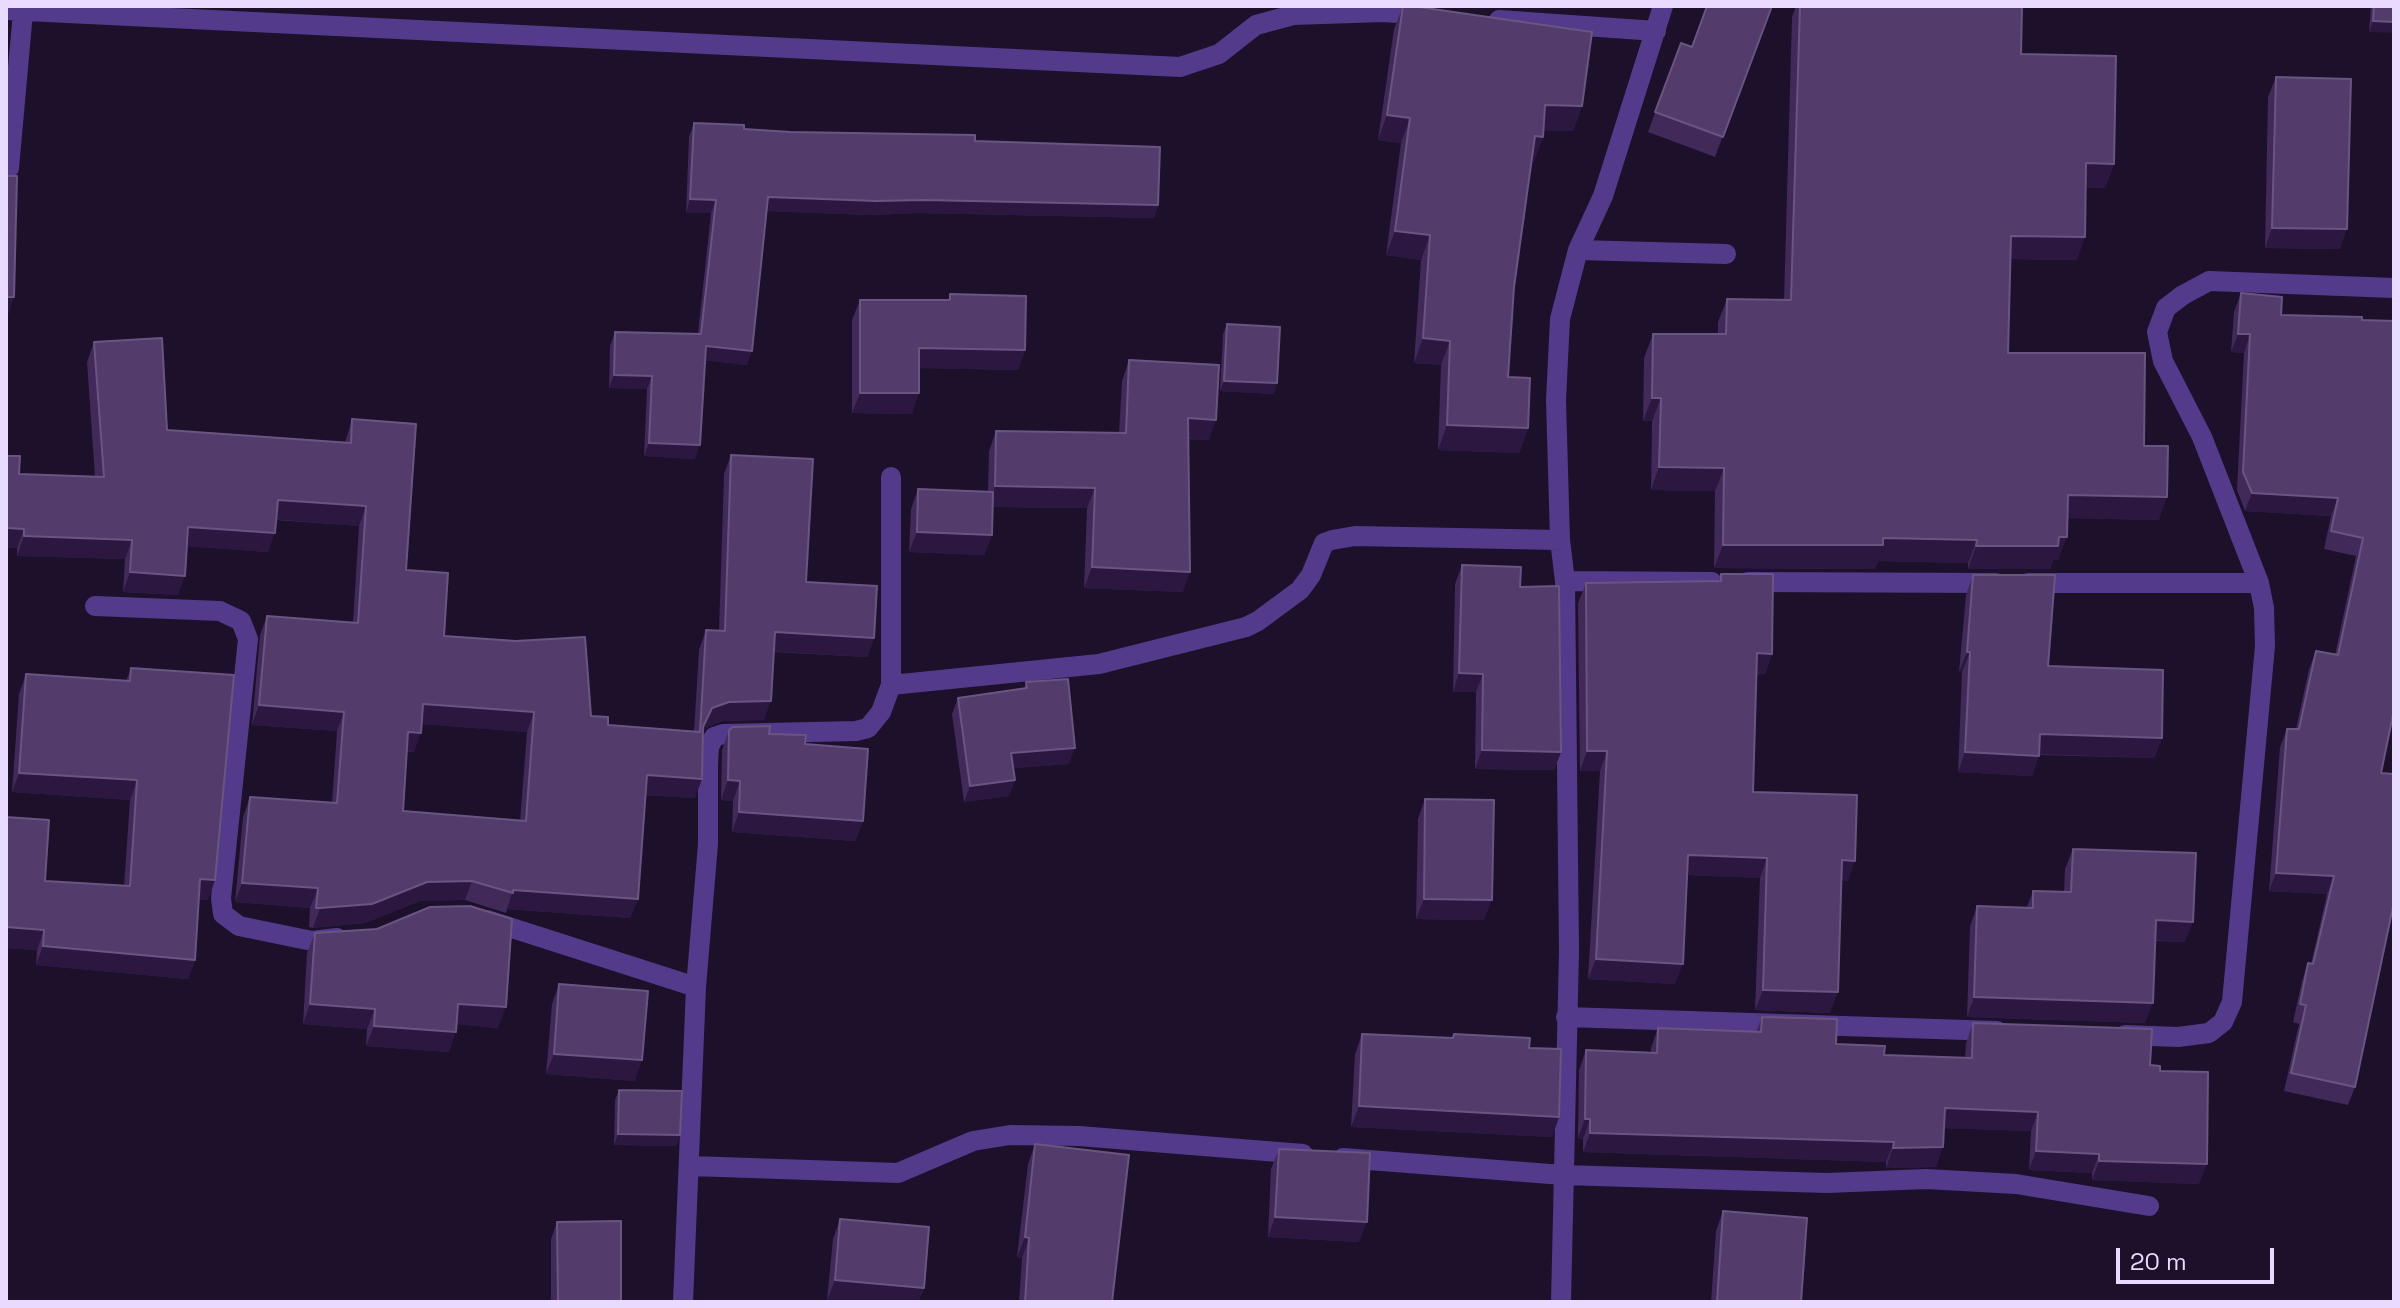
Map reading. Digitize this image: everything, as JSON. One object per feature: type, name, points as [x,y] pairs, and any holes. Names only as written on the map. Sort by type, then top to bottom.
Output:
[{"type":"street","points":[[1561,1302],[1569,951],[1565,581],[1560,540],[1556,400],[1560,319],[1578,250],[1603,196],[1663,6]]},
{"type":"street","points":[[9,168],[14,11],[1180,67],[1219,54],[1256,25],[1293,15],[1383,12],[1444,16]]},
{"type":"street","points":[[1474,18],[1656,31]]},
{"type":"street","points":[[1578,250],[1726,254]]},
{"type":"street","points":[[2100,1034],[2178,1037],[2209,1033],[2223,1022],[2232,1002],[2265,646],[2264,608],[2259,583],[2202,437],[2163,361],[2157,332],[2166,308],[2209,281],[2394,288]]},
{"type":"street","points":[[683,1302],[696,987],[706,882],[709,747],[714,737],[723,734],[856,731],[868,728],[881,712],[891,685],[891,477]]},
{"type":"street","points":[[891,685],[1099,664],[1246,627],[1300,590],[1311,575],[1324,543],[1332,540],[1355,536],[1560,540]]},
{"type":"street","points":[[1565,581],[2259,583]]},
{"type":"street","points":[[95,606],[220,611],[241,621],[248,639],[221,898],[223,914],[239,926],[312,941],[354,937]]},
{"type":"street","points":[[465,913],[696,987]]},
{"type":"street","points":[[1566,1017],[2021,1032]]},
{"type":"street","points":[[691,1166],[898,1173],[973,1141],[1010,1135],[1079,1136],[1563,1175],[1827,1183],[1926,1179],[2016,1184],[2149,1206]]},
{"type":"building","points":[[1403,6],[1592,32],[1582,106],[1545,105],[1543,137],[1535,136],[1514,287],[1508,377],[1530,378],[1528,428],[1447,425],[1450,341],[1423,338],[1430,235],[1395,231],[1410,118],[1387,115]]},
{"type":"building","points":[[1707,6],[1772,6],[1723,137],[1655,112],[1681,43],[1692,47]]},
{"type":"building","points":[[1800,6],[2022,6],[2021,54],[2116,56],[2114,164],[2086,163],[2085,237],[2011,236],[2008,353],[2145,353],[2144,446],[2168,446],[2167,497],[2068,495],[2067,537],[2059,537],[2058,546],[1976,546],[1977,540],[1883,538],[1883,545],[1723,545],[1724,468],[1659,467],[1661,398],[1652,398],[1653,334],[1726,334],[1727,299],[1791,300]]},
{"type":"building","points":[[2374,6],[2394,6],[2394,22],[2373,21]]},
{"type":"building","points":[[2276,77],[2351,79],[2347,229],[2272,228]]},
{"type":"building","points":[[694,123],[744,125],[744,129],[790,132],[975,135],[975,141],[1160,147],[1158,205],[768,197],[752,351],[706,346],[700,445],[649,443],[652,376],[614,375],[615,332],[701,334],[716,200],[690,199]]},
{"type":"building","points":[[6,176],[17,176],[14,297],[6,297]]},
{"type":"building","points":[[2241,293],[2282,297],[2281,315],[2394,321],[2394,710],[2381,773],[2394,774],[2394,902],[2355,1087],[2291,1073],[2306,1005],[2300,1004],[2308,963],[2313,964],[2334,876],[2276,873],[2287,729],[2299,729],[2316,651],[2338,655],[2363,538],[2331,531],[2338,498],[2252,493],[2243,472],[2250,334],[2238,334]]},
{"type":"building","points":[[950,294],[1026,296],[1025,350],[919,348],[919,393],[860,393],[860,300],[950,300]]},
{"type":"building","points":[[1227,324],[1280,327],[1277,383],[1224,381]]},
{"type":"building","points":[[162,338],[167,430],[351,443],[352,419],[416,424],[406,570],[448,573],[444,636],[516,641],[585,637],[591,716],[608,717],[608,725],[700,732],[706,630],[725,631],[731,455],[813,459],[806,582],[877,586],[874,638],[775,632],[771,701],[729,702],[712,708],[703,727],[702,779],[647,775],[638,899],[513,890],[513,893],[472,881],[427,882],[372,904],[316,908],[318,888],[242,883],[250,797],[337,803],[344,712],[259,705],[267,616],[358,623],[366,506],[278,500],[275,533],[188,527],[185,576],[130,572],[132,540],[24,536],[24,529],[6,528],[6,456],[20,456],[19,474],[104,477],[94,342]],"holes":[[[423,704],[534,712],[526,821],[403,811],[408,732],[421,733]]]},
{"type":"building","points":[[1129,360],[1219,365],[1216,420],[1188,418],[1190,572],[1092,567],[1095,488],[995,486],[996,431],[1126,433]]},
{"type":"building","points":[[918,489],[993,492],[992,535],[917,532]]},
{"type":"building","points":[[1462,565],[1521,567],[1520,587],[1559,586],[1561,752],[1482,750],[1483,674],[1459,673]]},
{"type":"building","points":[[1721,574],[1773,574],[1772,654],[1757,653],[1753,792],[1857,795],[1855,861],[1842,860],[1838,992],[1763,990],[1767,858],[1688,855],[1683,964],[1596,959],[1607,751],[1587,751],[1586,583],[1721,581]]},
{"type":"building","points":[[1973,575],[2055,575],[2048,666],[2163,670],[2162,738],[2040,734],[2039,756],[1965,752],[1970,652],[1967,652]]},
{"type":"building","points":[[131,668],[234,675],[215,880],[200,879],[195,960],[43,946],[44,930],[6,927],[6,817],[49,820],[45,881],[130,886],[137,780],[19,773],[26,674],[130,681]]},
{"type":"building","points":[[1068,679],[1075,748],[1011,753],[1015,780],[970,786],[958,698],[1027,688],[1026,682]]},
{"type":"building","points":[[770,726],[769,734],[806,735],[805,744],[868,749],[863,821],[739,812],[740,781],[728,780],[729,730],[733,727]]},
{"type":"building","points":[[1425,799],[1494,800],[1492,900],[1424,899]]},
{"type":"building","points":[[2073,849],[2196,853],[2193,922],[2156,920],[2153,1003],[1974,997],[1977,906],[2033,908],[2033,891],[2071,892]]},
{"type":"building","points":[[470,906],[512,919],[506,1007],[458,1004],[456,1032],[374,1026],[375,1009],[310,1004],[315,933],[377,929],[430,907]]},
{"type":"building","points":[[559,984],[648,991],[642,1060],[554,1054]]},
{"type":"building","points":[[1762,1017],[1837,1019],[1836,1044],[1885,1046],[1884,1055],[1972,1058],[1973,1023],[2152,1029],[2150,1065],[2160,1066],[2160,1071],[2208,1072],[2207,1164],[2099,1161],[2099,1154],[2036,1151],[2038,1112],[1945,1108],[1943,1147],[1893,1148],[1894,1142],[1590,1133],[1590,1119],[1585,1119],[1586,1050],[1657,1053],[1658,1028],[1761,1032]]},
{"type":"building","points":[[1362,1034],[1530,1038],[1529,1048],[1561,1049],[1559,1117],[1359,1106]]},
{"type":"building","points":[[619,1090],[682,1091],[680,1135],[618,1134]]},
{"type":"building","points":[[1035,1144],[1129,1155],[1112,1302],[1025,1302],[1029,1238],[1025,1237]]},
{"type":"building","points":[[1279,1149],[1370,1153],[1367,1222],[1275,1217]]},
{"type":"building","points":[[1723,1211],[1807,1218],[1801,1302],[1717,1302]]},
{"type":"building","points":[[840,1219],[929,1227],[924,1288],[835,1280]]},
{"type":"building","points":[[621,1221],[621,1302],[558,1302],[557,1222]]}]
